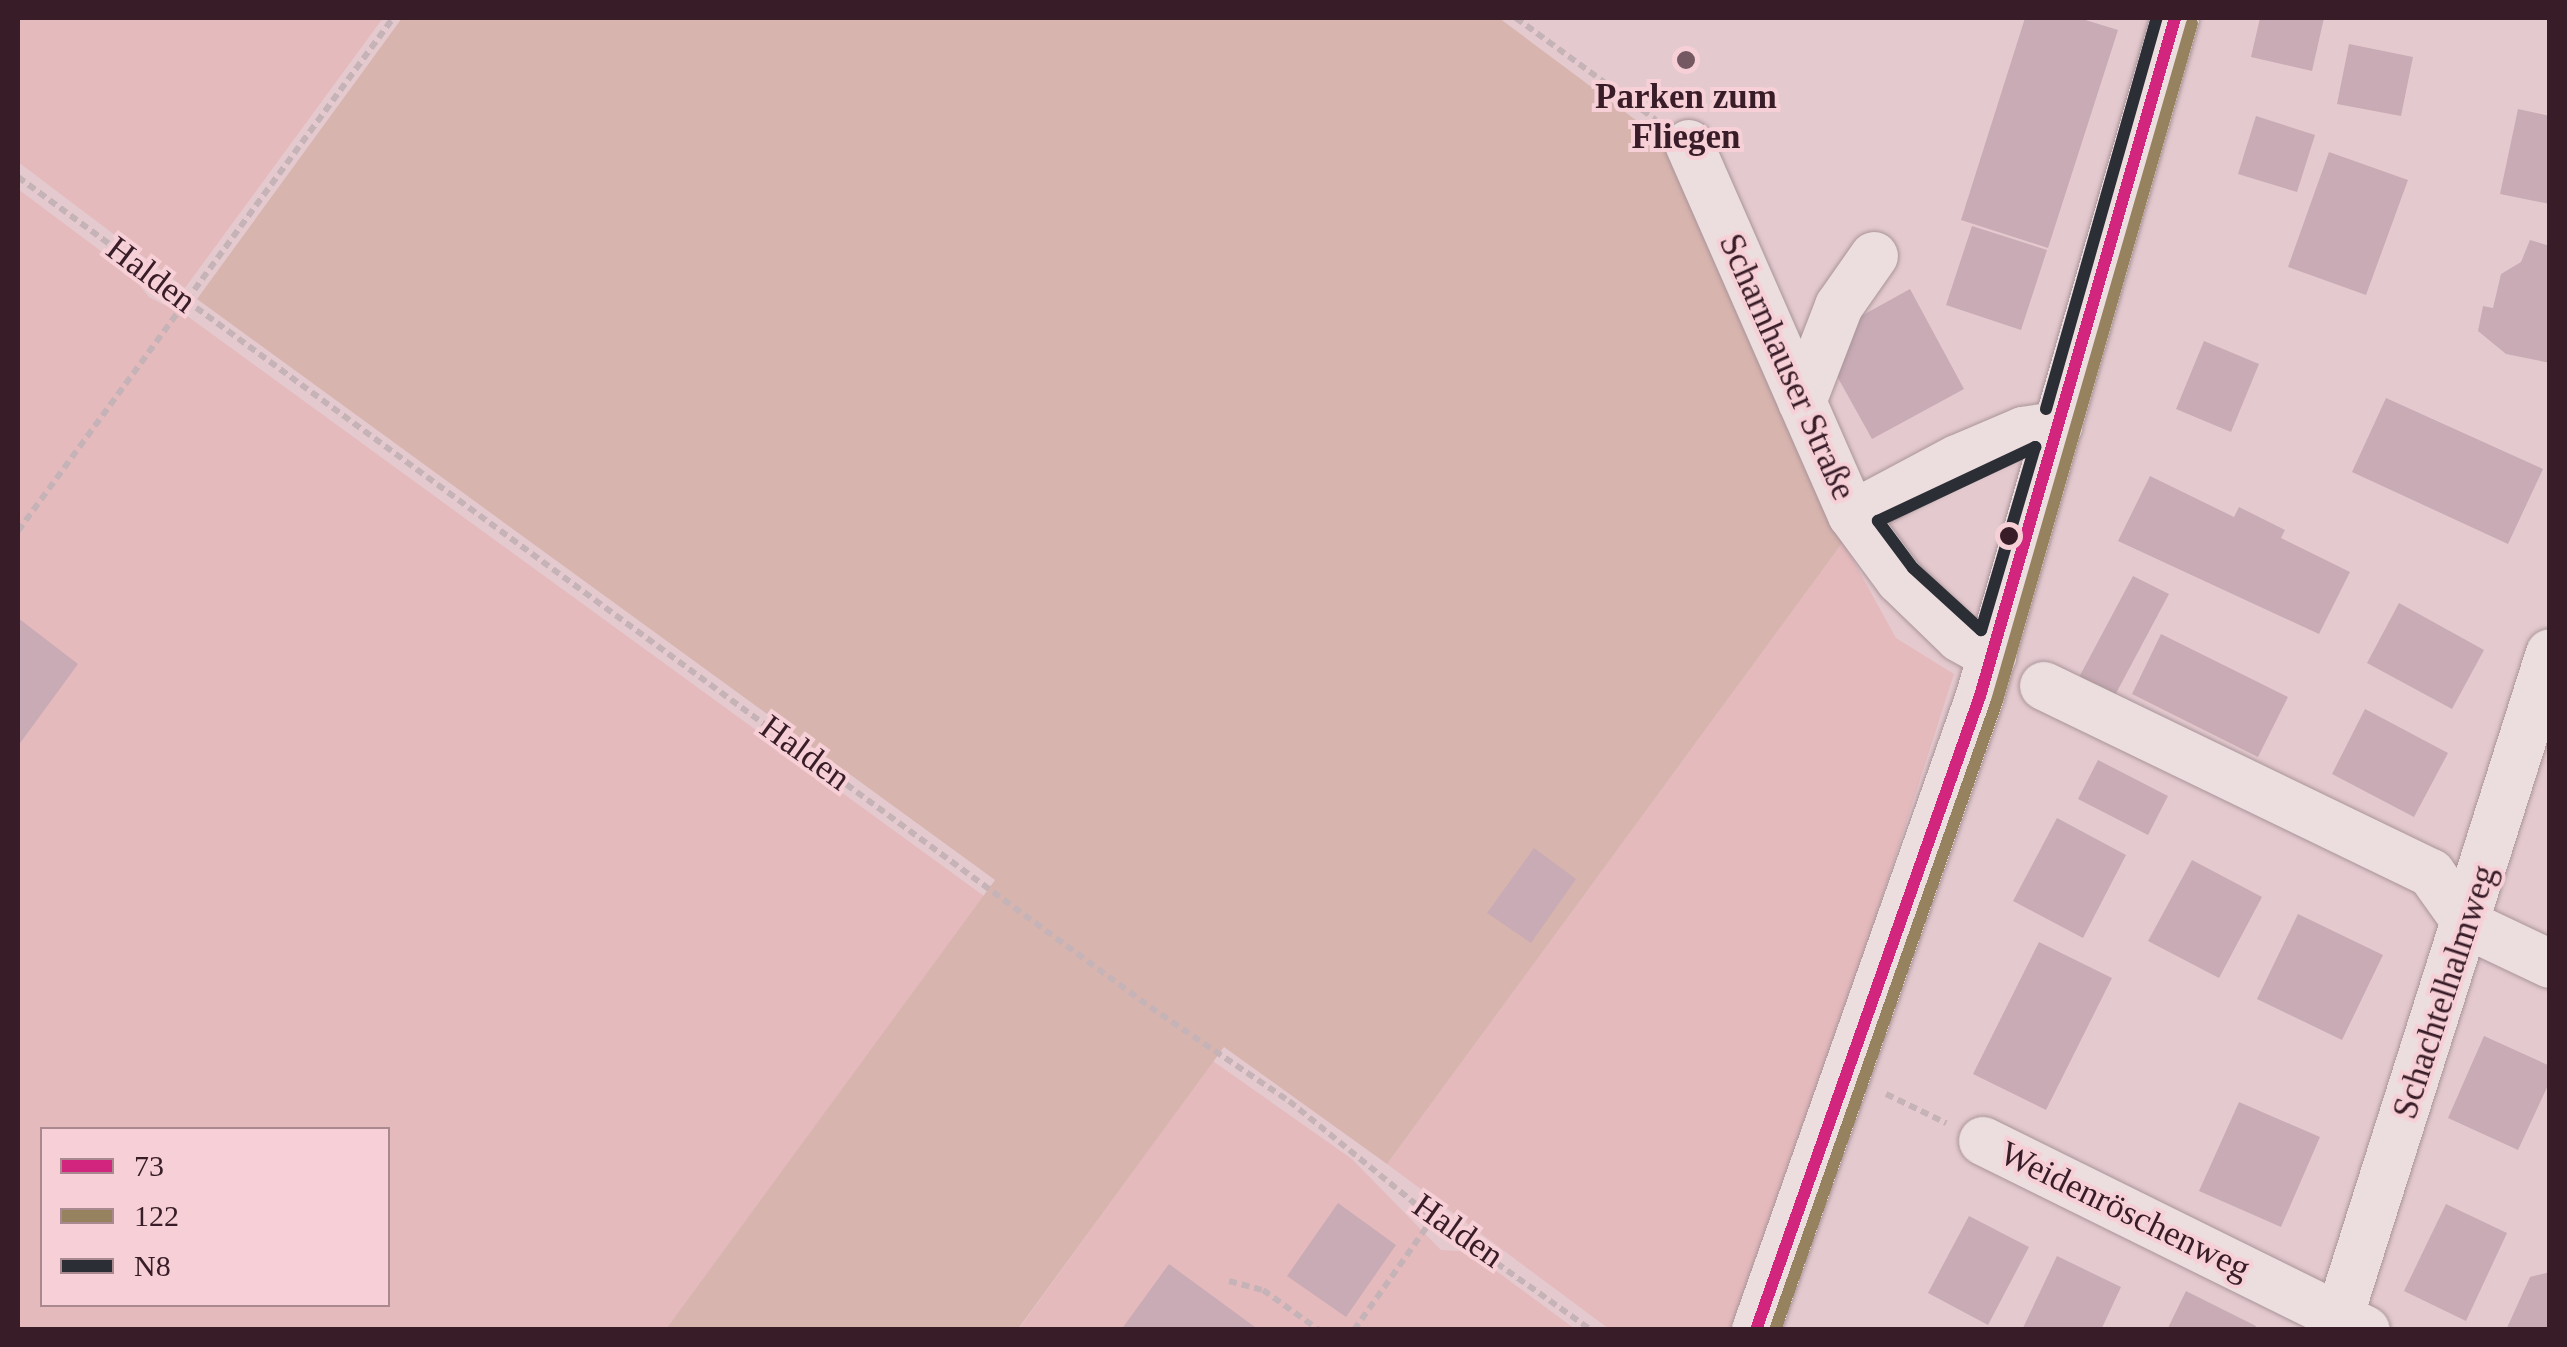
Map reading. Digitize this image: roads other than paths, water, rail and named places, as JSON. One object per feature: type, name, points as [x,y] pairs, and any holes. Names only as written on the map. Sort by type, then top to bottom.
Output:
[{"type":"street","points":[[1756,1330],[1992,656],[2175,18]]},
{"type":"street","name":"Scharnhauser Straße","points":[[1689,144],[1852,516],[1900,580],[1960,638],[1992,656]]},
{"type":"street","points":[[1802,402],[1839,306],[1874,256]]},
{"type":"street","points":[[1852,516],[1956,459],[2023,431],[2058,425]]},
{"type":"street","name":"Schachtelhalmweg","points":[[2346,1325],[2550,653]]},
{"type":"street","points":[[2044,686],[2431,873],[2468,925],[2550,964]]},
{"type":"street","name":"Weidenröschenweg","points":[[1983,1141],[2346,1325]]},
{"type":"place","name":"Parken zum Fliegen","points":[[1686,60]]}]
